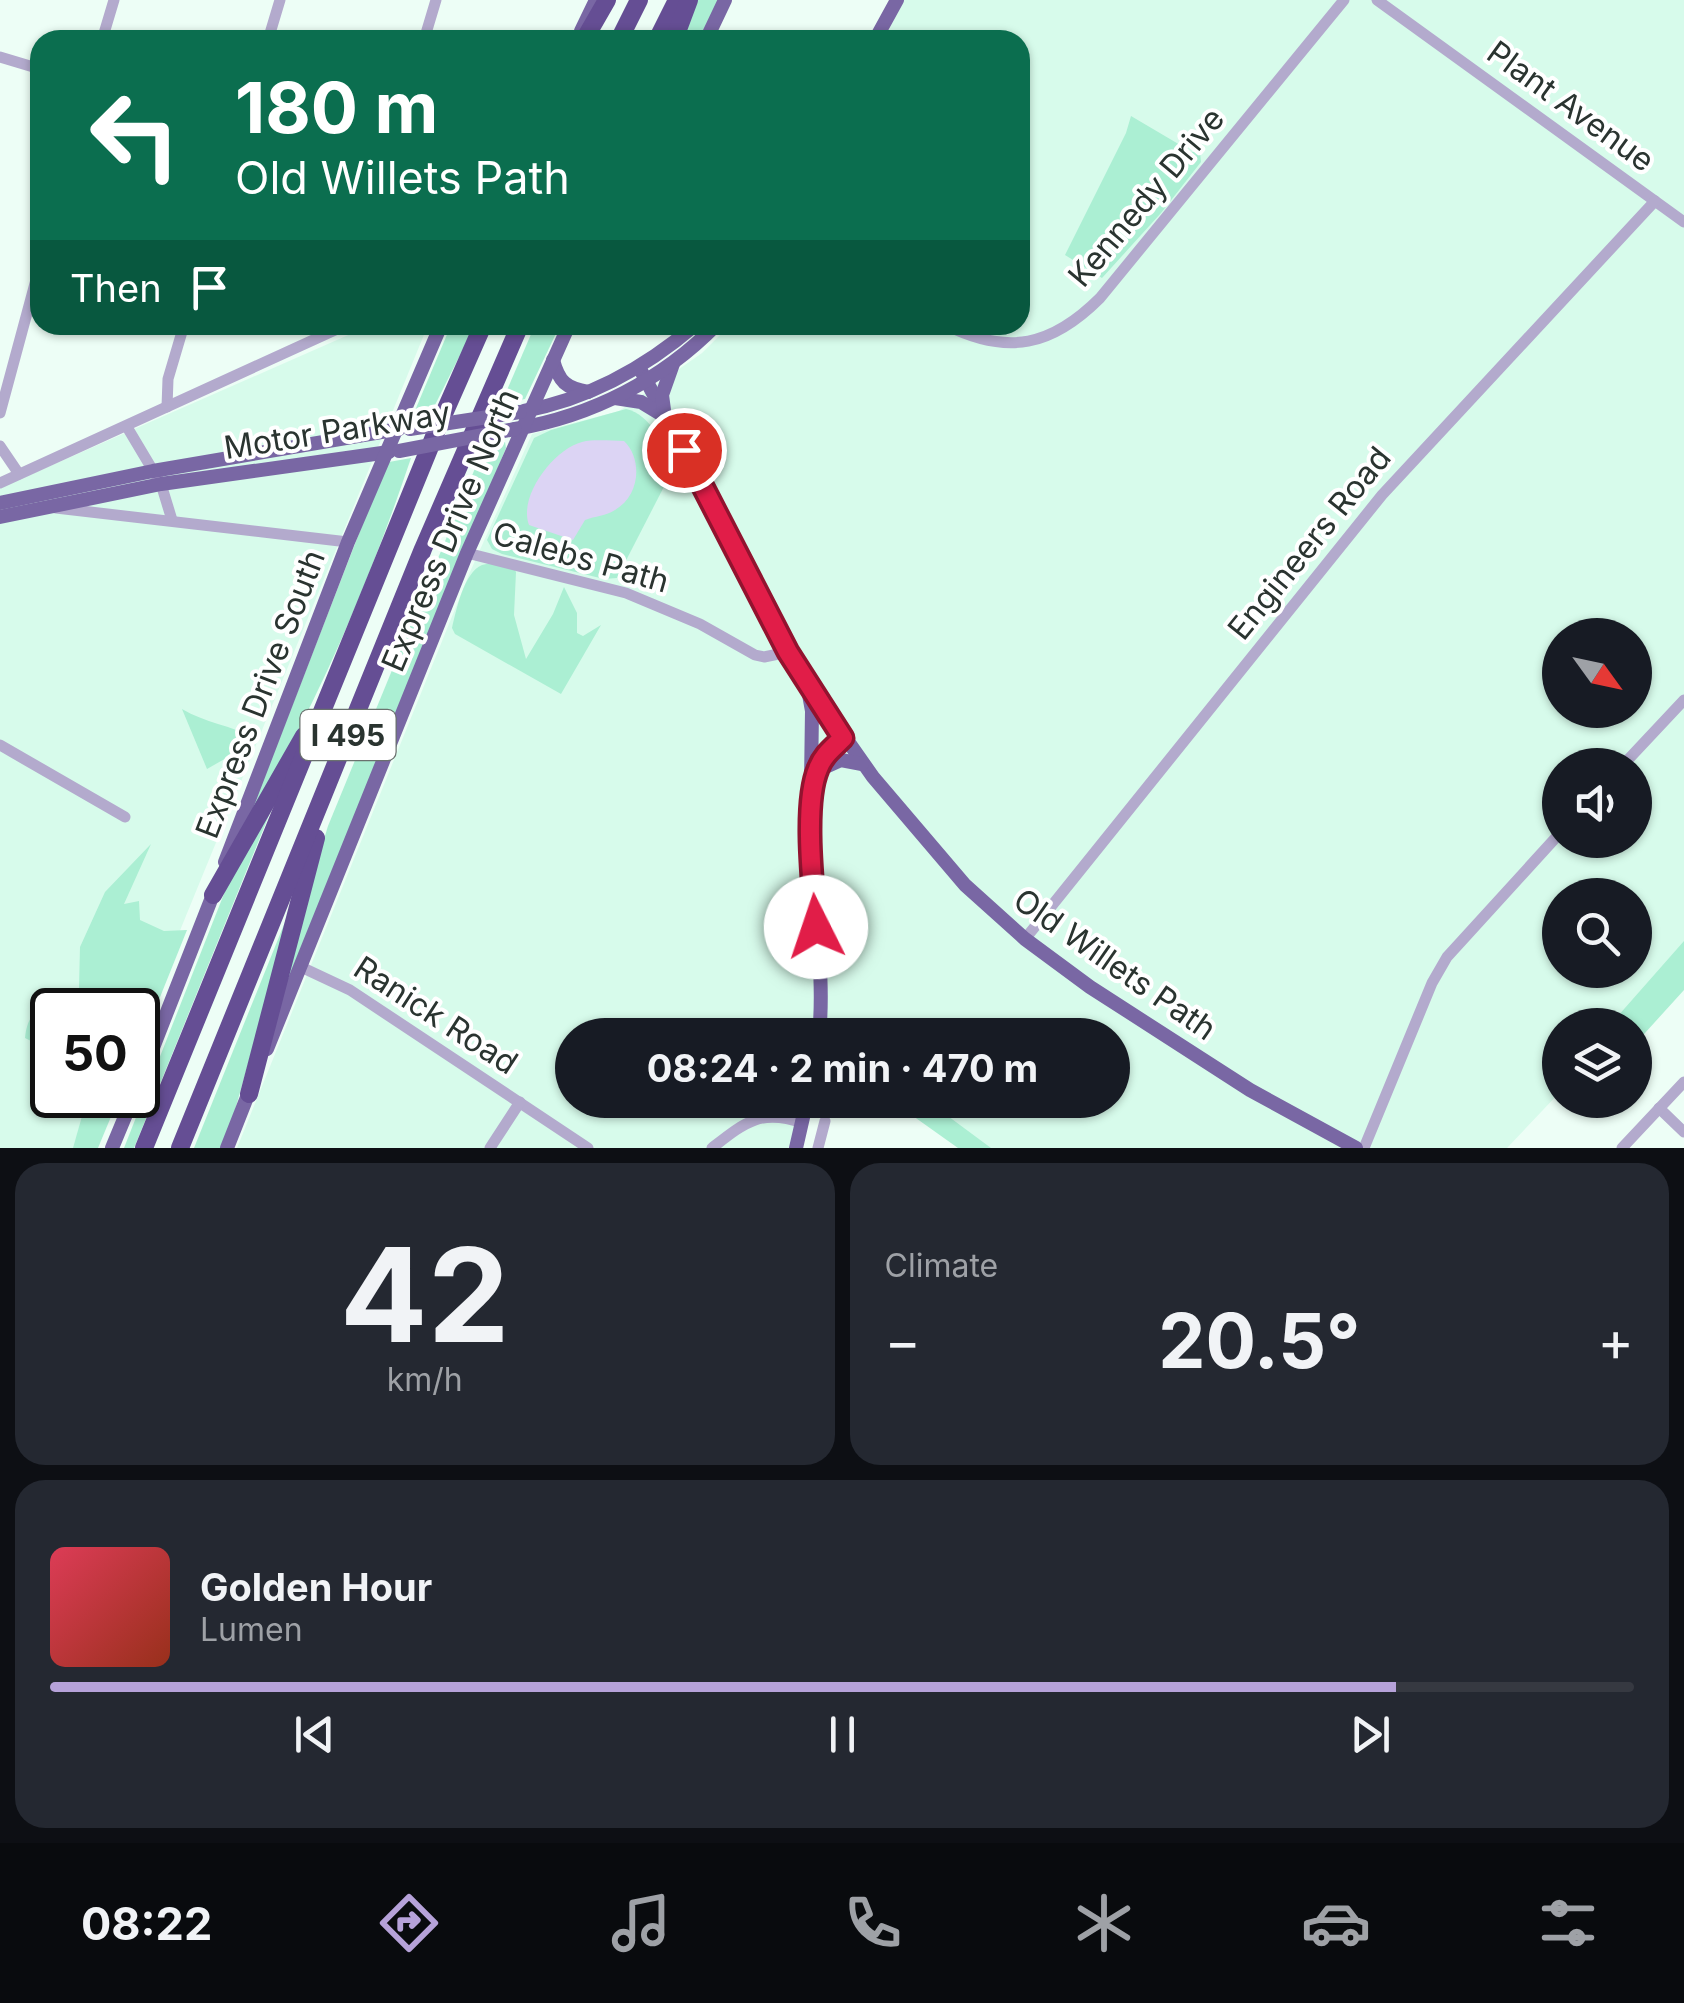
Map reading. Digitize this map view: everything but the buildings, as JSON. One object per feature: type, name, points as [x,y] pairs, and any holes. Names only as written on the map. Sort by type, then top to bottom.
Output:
[{"type":"highway","points":[[590,30],[608,0]]},
{"type":"highway","points":[[624,30],[639,0]]},
{"type":"highway","points":[[661,30],[677,0]]},
{"type":"highway","points":[[678,30],[690,0]]},
{"type":"highway","name":"I 495","points":[[144,1148],[479,335]]},
{"type":"highway","name":"I 495","points":[[180,1148],[516,335]]},
{"type":"highway","points":[[248,1094],[320,826],[375,668]]},
{"type":"highway","points":[[213,895],[284,768],[329,698]]},
{"type":"main road","points":[[581,30],[596,0]]},
{"type":"main road","points":[[711,30],[726,0]]},
{"type":"main road","points":[[882,30],[898,0]]},
{"type":"main road","name":"Express Drive South","points":[[160,1030],[348,542],[372,483],[403,429],[437,335]]},
{"type":"main road","name":"Express Drive North","points":[[227,1148],[522,420],[564,335]]},
{"type":"main road","name":"Motor Parkway","points":[[0,503],[39,500],[403,429],[564,420],[614,398],[684,335]]},
{"type":"main road","name":"Motor Parkway","points":[[157,478],[393,452],[522,420],[676,360],[705,335]]},
{"type":"main road","points":[[553,360],[560,380],[572,389],[589,392]]},
{"type":"main road","points":[[665,416],[662,395],[676,360]]},
{"type":"main road","name":"Old Willets Path","points":[[643,373],[807,683],[864,765],[966,885],[1025,938],[1155,1030],[1264,1098],[1356,1148]]},
{"type":"main road","points":[[614,398],[642,402],[665,416]]},
{"type":"main road","points":[[353,458],[366,468],[372,483]]},
{"type":"main road","points":[[0,492],[39,500]]},
{"type":"main road","name":"Motor Parkway","points":[[0,517],[39,500]]},
{"type":"main road","points":[[807,683],[812,711],[809,769],[820,1018]]},
{"type":"main road","points":[[812,796],[816,772],[825,755],[843,738]]},
{"type":"main road","points":[[816,772],[841,760],[864,765]]},
{"type":"main road","points":[[112,1148],[124,1118]]},
{"type":"main road","points":[[796,1148],[803,1118]]},
{"type":"street","points":[[105,30],[114,0]]},
{"type":"street","points":[[271,30],[280,0]]},
{"type":"street","points":[[427,30],[436,0]]},
{"type":"street","name":"Kennedy Drive","points":[[967,335],[1012,344],[1050,336],[1084,313],[1344,0]]},
{"type":"street","name":"Plant Avenue","points":[[1376,0],[1684,222]]},
{"type":"street","points":[[0,57],[30,65]]},
{"type":"street","name":"Engineers Road","points":[[1025,938],[1364,516],[1656,201]]},
{"type":"street","points":[[0,414],[30,302]]},
{"type":"street","points":[[168,406],[168,379],[181,335]]},
{"type":"street","points":[[0,483],[324,335]]},
{"type":"street","points":[[127,427],[157,478],[172,520]]},
{"type":"street","points":[[0,446],[19,474]]},
{"type":"street","points":[[39,500],[348,542]]},
{"type":"street","name":"Calebs Path","points":[[467,553],[626,593],[700,624],[756,655],[788,652]]},
{"type":"street","points":[[1640,748],[1684,700]]},
{"type":"street","points":[[0,745],[125,817]]},
{"type":"street","points":[[1364,1148],[1424,1002],[1447,957],[1542,853]]},
{"type":"street","name":"Ranick Road","points":[[301,967],[350,990],[588,1148]]},
{"type":"street","points":[[1622,1148],[1684,1082]]},
{"type":"street","points":[[490,1148],[520,1102]]},
{"type":"street","points":[[1659,1108],[1684,1132]]},
{"type":"street","points":[[712,1148],[739,1126],[758,1118],[774,1115],[802,1123]]},
{"type":"street","points":[[818,1148],[826,1121]]},
{"type":"shaded area","points":[[903,0],[1684,0],[1684,962],[1640,1008],[1542,1008],[1542,1111],[1507,1148],[973,1148],[932,1118],[1130,1118],[1130,1018],[555,1018],[555,1118],[799,1118],[792,1148],[237,1148],[470,572],[532,434],[619,411],[702,353],[720,335],[1030,335],[1030,30],[889,30]]},
{"type":"shaded area","points":[[348,335],[424,335],[156,988],[30,988],[30,1118],[102,1118],[90,1148],[0,1148],[0,488]]},
{"type":"shaded area","points":[[624,441],[634,457],[636,477],[623,504],[608,514],[585,520],[573,540],[529,525],[527,513],[534,488],[560,454],[582,442]]},
{"type":"green space","points":[[696,0],[719,0],[703,30],[685,30]]},
{"type":"green space","points":[[1131,116],[1192,152],[1200,152],[1201,162],[1102,278],[1065,255]]},
{"type":"green space","points":[[447,335],[470,335],[429,417],[411,420]]},
{"type":"green space","points":[[531,335],[555,335],[525,399],[501,404]]},
{"type":"green space","points":[[626,409],[651,425],[667,454],[671,473],[617,578],[604,579],[492,549],[487,540],[534,438]]},
{"type":"green space","points":[[505,442],[506,448],[276,1009],[328,826],[485,444]]},
{"type":"green space","points":[[411,458],[340,643],[297,733],[248,819],[374,495],[389,462]]},
{"type":"green space","points":[[500,563],[516,572],[514,615],[526,659],[564,587],[577,613],[577,633],[583,636],[601,625],[561,694],[455,634],[452,628],[470,575],[482,565]]},
{"type":"green space","points":[[182,709],[254,738],[244,759],[235,753],[207,769]]},
{"type":"green space","points":[[274,803],[160,1084],[160,1056],[231,876]]},
{"type":"green space","points":[[151,844],[124,904],[139,901],[140,920],[164,931],[187,930],[160,997],[160,988],[79,988],[80,947],[105,892]]},
{"type":"green space","points":[[295,897],[221,1148],[194,1148]]},
{"type":"green space","points":[[1684,941],[1684,990],[1652,1025],[1652,1008],[1625,1008],[1643,988],[1652,988],[1652,977]]},
{"type":"green space","points":[[81,1118],[110,1118],[98,1148],[73,1148]]},
{"type":"green space","points":[[136,1118],[146,1118],[134,1148],[124,1148]]},
{"type":"green space","points":[[916,1118],[950,1118],[991,1148],[958,1148]]},
{"type":"route","points":[[684,450],[788,652],[843,738],[825,755],[816,772],[812,796],[816,927]]}]
